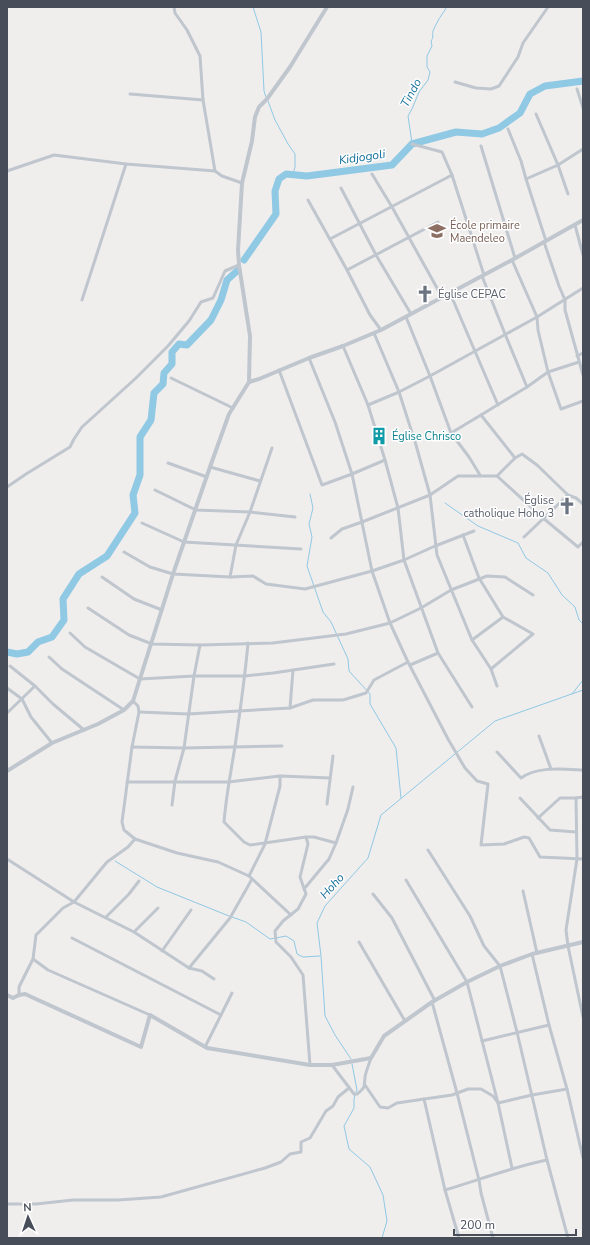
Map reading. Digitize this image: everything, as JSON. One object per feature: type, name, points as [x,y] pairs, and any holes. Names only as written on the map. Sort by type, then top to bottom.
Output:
[{"type":"street","points":[[174,7],[175,13],[187,30],[200,56],[203,100],[214,171]]},
{"type":"street","points":[[8,769],[52,743],[98,724],[124,710],[133,701],[173,574],[229,414],[249,382],[250,336],[238,265],[238,250],[242,183],[252,141],[255,117],[259,108],[290,67],[327,7]]},
{"type":"street","points":[[455,82],[476,88],[491,90],[499,86],[518,57],[523,42],[548,7]]},
{"type":"street","points":[[577,89],[583,108]]},
{"type":"street","points":[[130,94],[203,100]]},
{"type":"street","points":[[536,114],[558,165],[568,194]]},
{"type":"street","points":[[508,129],[521,161],[545,242],[565,300],[565,310],[583,375]]},
{"type":"street","points":[[412,144],[442,152],[452,175],[483,275],[527,387]]},
{"type":"street","points":[[481,146],[514,259],[537,317],[538,330],[548,372],[561,408],[583,401]]},
{"type":"street","points":[[526,179],[558,165],[583,149]]},
{"type":"street","points":[[7,171],[54,155],[126,164],[214,171],[222,176],[242,183]]},
{"type":"street","points":[[82,300],[126,164]]},
{"type":"street","points":[[372,174],[410,238],[442,297]]},
{"type":"street","points":[[330,239],[452,175]]},
{"type":"street","points":[[341,188],[376,255],[411,314]]},
{"type":"street","points":[[308,200],[370,315],[380,330]]},
{"type":"street","points":[[249,382],[374,333],[514,259],[583,220]]},
{"type":"street","points":[[347,270],[438,222]]},
{"type":"street","points":[[575,225],[583,255]]},
{"type":"street","points":[[7,487],[70,447],[82,427],[136,378],[168,346],[189,321],[201,302],[213,298],[225,271],[238,265]]},
{"type":"street","points":[[368,406],[430,376],[537,317],[583,288]]},
{"type":"street","points":[[450,293],[498,405]]},
{"type":"street","points":[[406,317],[451,433],[480,475]]},
{"type":"street","points":[[374,333],[399,392],[430,495],[436,555],[472,640],[491,670],[497,686]]},
{"type":"street","points":[[343,346],[368,406],[385,460],[398,508],[404,560],[421,608],[438,653],[472,707]]},
{"type":"street","points":[[577,356],[583,353]]},
{"type":"street","points":[[309,358],[336,422],[352,474],[372,571],[390,623],[409,664],[465,768],[477,781],[488,784],[481,845],[504,844],[524,837],[529,838],[540,857],[583,859]]},
{"type":"street","points":[[451,433],[481,416],[548,372],[579,362]]},
{"type":"street","points":[[278,370],[322,485],[385,460]]},
{"type":"street","points":[[171,378],[233,408]]},
{"type":"street","points":[[481,416],[515,458]]},
{"type":"street","points":[[230,577],[236,545],[250,512],[272,448]]},
{"type":"street","points":[[497,476],[515,458],[522,454],[537,465],[568,494],[583,504]]},
{"type":"street","points":[[168,463],[207,477]]},
{"type":"street","points":[[210,467],[260,482]]},
{"type":"street","points":[[331,538],[342,529],[430,495],[458,476],[480,475],[497,476],[543,518],[578,547],[583,542]]},
{"type":"street","points":[[155,490],[196,510],[250,512],[295,517]]},
{"type":"street","points":[[524,537],[568,494]]},
{"type":"street","points":[[142,523],[184,542],[301,549]]},
{"type":"street","points":[[124,552],[150,567],[173,574],[230,577],[253,576],[266,584],[305,589],[372,571],[404,560],[474,531]]},
{"type":"street","points":[[463,535],[479,578],[503,617],[533,634],[491,670]]},
{"type":"street","points":[[88,608],[129,635],[152,644],[200,645],[273,643],[346,634],[390,623],[421,608],[451,590],[487,576],[506,577],[533,594]]},
{"type":"street","points":[[102,577],[134,599],[162,610]]},
{"type":"street","points":[[472,640],[503,617]]},
{"type":"street","points":[[70,633],[85,647],[140,679],[194,676],[245,676],[334,664]]},
{"type":"street","points":[[248,643],[245,676],[235,746],[228,782],[224,822],[244,842],[250,845],[314,837],[336,843]]},
{"type":"street","points":[[172,805],[175,781],[184,748],[188,714],[200,645]]},
{"type":"street","points":[[139,712],[188,714],[240,711],[290,708],[313,700],[343,700],[367,692],[374,680],[438,653]]},
{"type":"street","points":[[48,657],[62,669],[124,710]]},
{"type":"street","points":[[10,666],[35,686],[53,704],[84,730]]},
{"type":"street","points":[[290,708],[293,670]]},
{"type":"street","points":[[7,712],[35,686]]},
{"type":"street","points":[[7,688],[22,699],[31,717],[52,743]]},
{"type":"street","points":[[133,701],[138,706],[139,712],[127,782],[122,822],[124,830],[135,839],[178,853],[218,862],[251,878],[291,915]]},
{"type":"street","points":[[539,736],[551,770]]},
{"type":"street","points":[[132,747],[184,748],[282,746]]},
{"type":"street","points":[[497,752],[521,778],[528,773],[551,770],[583,770]]},
{"type":"street","points":[[327,804],[333,756]]},
{"type":"street","points":[[127,782],[228,782],[280,776],[330,778]]},
{"type":"street","points":[[189,968],[230,918],[251,878],[265,844],[280,786],[280,776]]},
{"type":"street","points":[[304,889],[329,859],[348,809],[353,787]]},
{"type":"street","points":[[538,818],[560,798],[583,797]]},
{"type":"street","points":[[520,798],[550,830],[576,832]]},
{"type":"street","points":[[576,798],[577,859],[566,930],[583,1018]]},
{"type":"street","points":[[306,838],[308,844],[300,877],[306,894],[298,909],[283,921],[275,931],[276,942],[291,957],[303,975],[310,1065]]},
{"type":"street","points":[[20,995],[19,987],[33,959],[36,935],[63,908],[74,902],[107,862],[128,847],[135,839]]},
{"type":"street","points":[[428,850],[470,916],[484,946],[500,966],[547,1160],[568,1238]]},
{"type":"street","points":[[7,859],[74,902],[134,932],[189,968],[202,971],[214,979]]},
{"type":"street","points":[[406,880],[467,982],[498,1103],[512,1168]]},
{"type":"street","points":[[106,917],[129,894],[139,881]]},
{"type":"street","points":[[523,891],[534,954],[549,1025],[567,1089],[583,1158]]},
{"type":"street","points":[[373,894],[392,918],[434,1002],[493,1238]]},
{"type":"street","points":[[134,932],[158,908]]},
{"type":"street","points":[[162,951],[191,910]]},
{"type":"street","points":[[72,938],[221,1016]]},
{"type":"street","points":[[359,942],[405,1021]]},
{"type":"street","points":[[332,1065],[349,1088],[356,1094],[362,1091],[365,1085],[365,1077],[371,1058],[384,1036],[405,1021],[467,982],[500,966],[534,954],[583,942]]},
{"type":"street","points":[[33,959],[48,970],[150,1015],[205,1047],[310,1065],[332,1065],[371,1058]]},
{"type":"street","points":[[205,1047],[232,993]]},
{"type":"street","points":[[7,995],[14,998],[25,994],[141,1047],[150,1015]]},
{"type":"street","points":[[482,1041],[549,1025]]},
{"type":"street","points":[[365,1085],[380,1107],[388,1108],[397,1103],[452,1095],[468,1088],[481,1089],[493,1096],[498,1103]]},
{"type":"street","points":[[7,1204],[36,1204],[73,1200],[118,1200],[161,1197],[265,1168],[281,1162],[290,1154],[301,1152],[301,1142],[310,1138],[326,1111],[333,1106],[338,1097],[349,1088]]},
{"type":"street","points":[[498,1103],[567,1089]]},
{"type":"street","points":[[424,1099],[445,1190],[459,1238]]},
{"type":"street","points":[[445,1190],[512,1168],[547,1160]]},
{"type":"waterway","points":[[253,7],[261,32],[264,91],[266,97]]},
{"type":"waterway","name":"Tindo","points":[[412,143],[408,116],[419,92],[428,80],[430,72],[427,67],[427,56],[432,46],[431,41],[433,31],[447,7]]},
{"type":"waterway","name":"Kidjogoli","points":[[244,260],[276,214],[275,191],[279,179],[286,174],[307,176],[392,165],[412,144],[456,132],[482,134],[499,128],[520,113],[530,94],[545,86],[583,81]]},
{"type":"waterway","points":[[268,101],[275,120],[295,154],[295,167],[293,174]]},
{"type":"waterway","name":"Kidjogoli","points":[[7,652],[17,654],[28,652],[38,642],[52,637],[64,620],[63,599],[79,574],[107,556],[135,513],[133,495],[140,475],[140,437],[151,420],[154,393],[163,384],[164,373],[172,364],[172,352],[179,344],[187,345],[211,320],[221,300],[227,280],[237,271]]},
{"type":"waterway","points":[[310,494],[313,508],[309,524],[312,537],[307,566],[323,612],[331,622],[348,659],[349,671],[370,694],[370,704],[396,748],[401,798]]},
{"type":"waterway","points":[[445,503],[478,526],[518,543],[526,558],[548,573],[562,595],[575,607],[579,620],[583,624]]},
{"type":"waterway","points":[[572,694],[583,680]]},
{"type":"waterway","name":"Hoho","points":[[351,1059],[335,1035],[325,1016],[317,923],[325,906],[368,858],[381,815],[495,721],[583,690]]},
{"type":"waterway","points":[[115,861],[157,887],[229,916]]},
{"type":"waterway","points":[[232,917],[246,922],[270,939],[286,936],[294,941],[297,954],[303,957],[320,956]]},
{"type":"waterway","name":"Hoho","points":[[352,1064],[357,1090],[356,1092]]},
{"type":"waterway","name":"Hoho","points":[[355,1095],[354,1108],[344,1126],[349,1149],[370,1167],[383,1195],[387,1221],[382,1238]]},
{"type":"place","name":"École primaire Maendeleo","points":[[437,231]]},
{"type":"place","name":"Église CEPAC","points":[[425,294]]},
{"type":"place","name":"Église Chrisco","points":[[379,436]]},
{"type":"place","name":"Église catholique Hoho 3","points":[[567,506]]}]
